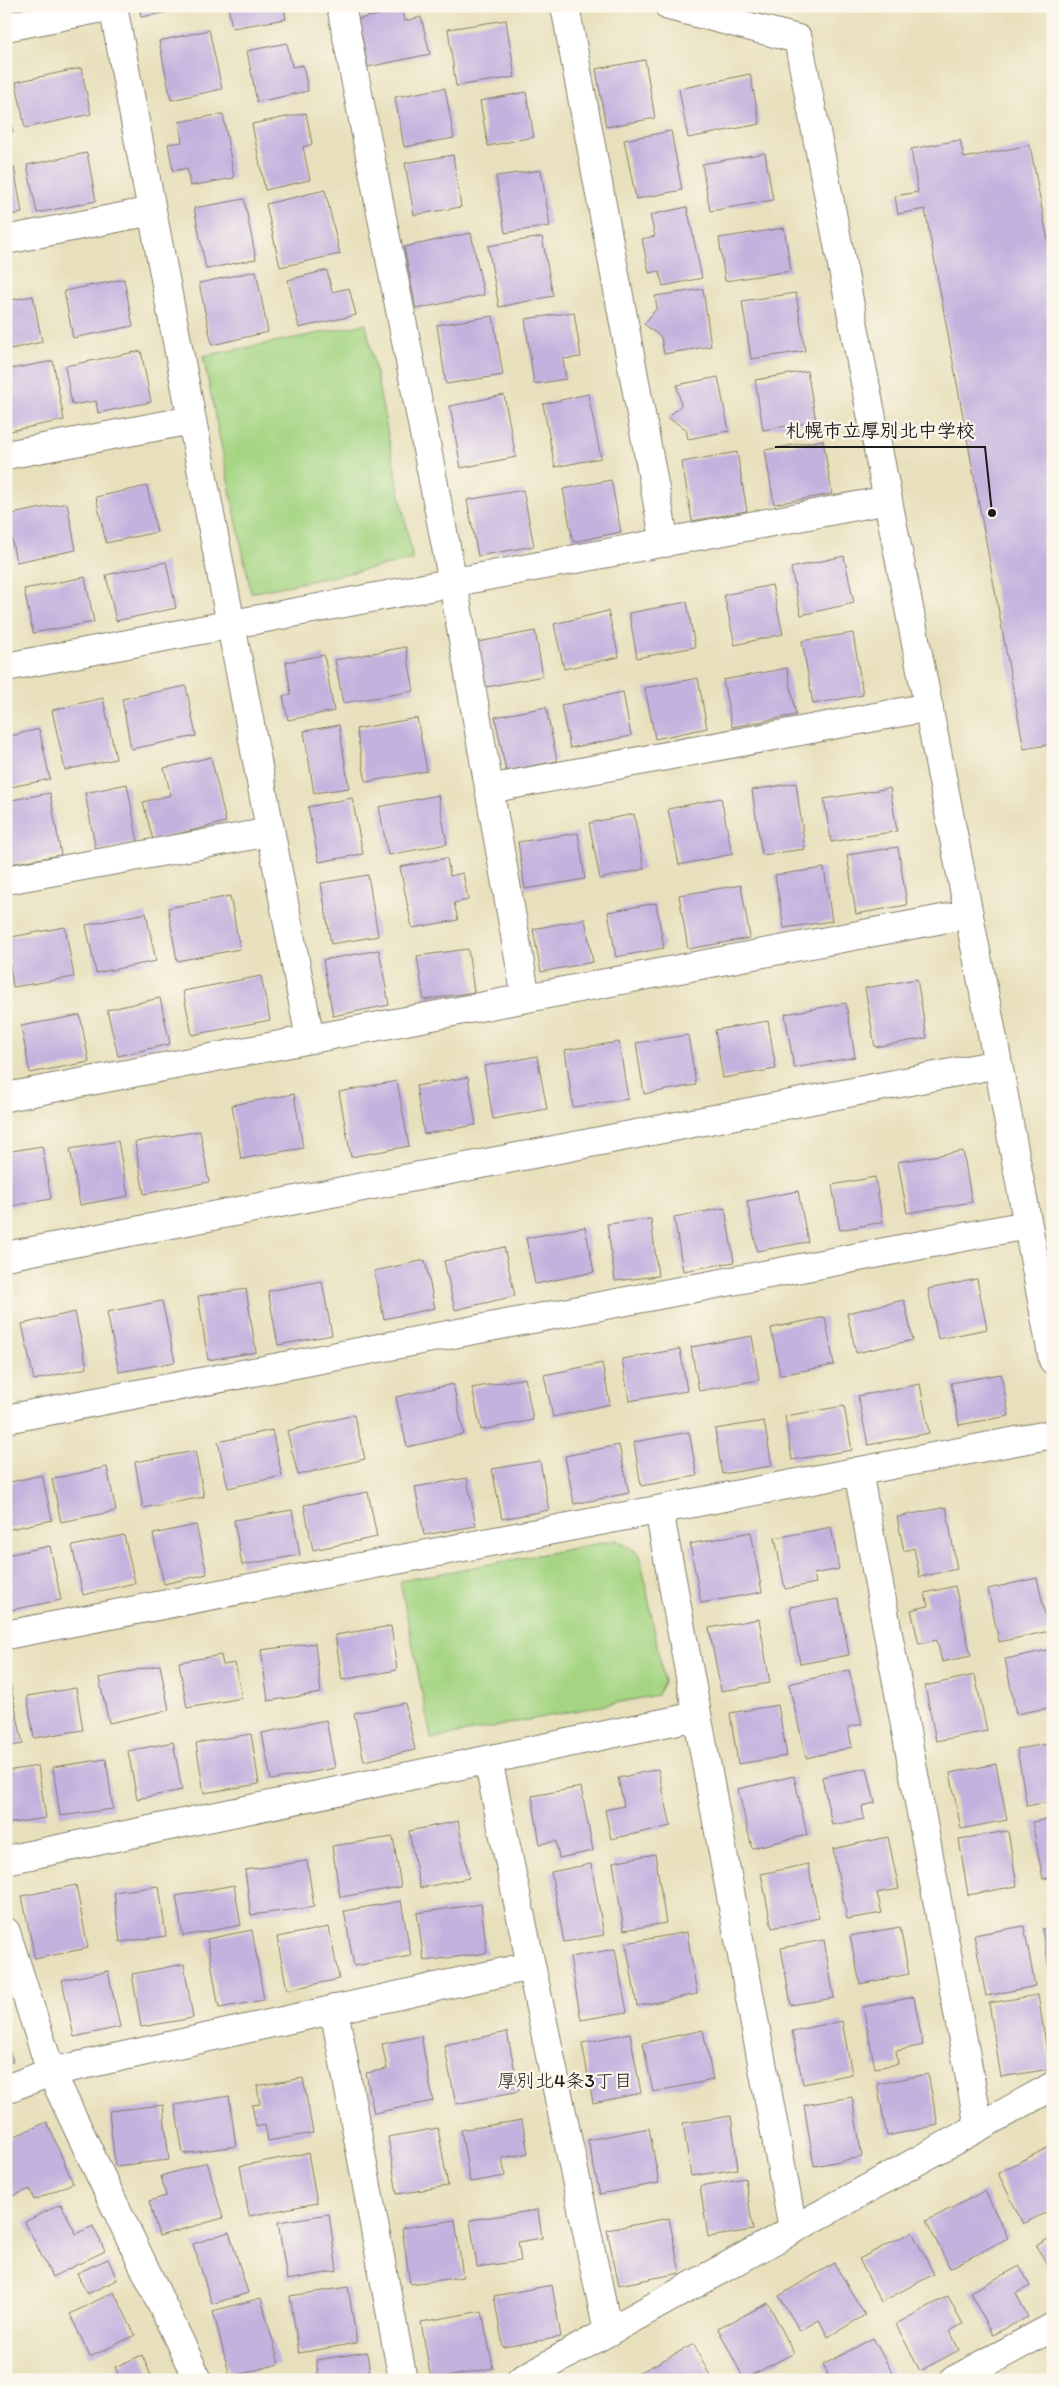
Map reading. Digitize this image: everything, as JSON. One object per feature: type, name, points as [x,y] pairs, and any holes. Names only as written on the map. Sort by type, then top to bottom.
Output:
[{"type":"street","points":[[6,27],[113,6],[310,1039]]},
{"type":"street","points":[[341,6],[453,583],[526,998]]},
{"type":"street","points":[[565,6],[665,542]]},
{"type":"street","points":[[669,6],[798,39],[998,1064],[1053,1360]]},
{"type":"street","points":[[6,240],[152,211]]},
{"type":"street","points":[[6,454],[192,420]]},
{"type":"street","points":[[6,667],[888,500]]},
{"type":"street","points":[[489,789],[929,707]]},
{"type":"street","points":[[6,880],[270,832]]},
{"type":"street","points":[[6,1097],[969,914]]},
{"type":"street","points":[[6,1256],[998,1064]]},
{"type":"street","points":[[6,1419],[1027,1225]]},
{"type":"street","points":[[6,1635],[1053,1434]]},
{"type":"street","points":[[858,1471],[979,2127]]},
{"type":"street","points":[[658,1510],[793,2229]]},
{"type":"street","points":[[6,1860],[697,1716]]},
{"type":"street","points":[[488,1760],[608,2332]]},
{"type":"street","points":[[6,1932],[51,2072],[198,2380]]},
{"type":"street","points":[[6,2089],[51,2072],[531,1966]]},
{"type":"street","points":[[334,2010],[403,2380]]},
{"type":"street","points":[[521,2380],[1053,2086]]},
{"type":"street","points":[[954,2380],[1053,2327]]},
{"type":"green space","points":[[366,324],[413,560],[251,593],[203,356]]},
{"type":"green space","points":[[617,1540],[640,1554],[664,1682],[657,1695],[431,1739],[400,1581]]},
{"type":"building","points":[[139,6],[193,6],[193,7],[141,17]]},
{"type":"building","points":[[228,6],[284,6],[286,19],[232,28]]},
{"type":"building","points":[[402,10],[404,21],[421,17],[430,54],[368,67],[358,19]]},
{"type":"building","points":[[506,20],[515,77],[456,86],[448,29]]},
{"type":"building","points":[[209,30],[222,89],[171,100],[159,41]]},
{"type":"building","points":[[287,43],[292,67],[303,65],[308,91],[257,102],[247,51]]},
{"type":"building","points":[[645,60],[655,118],[606,127],[596,69]]},
{"type":"building","points":[[81,68],[91,114],[25,128],[16,82]]},
{"type":"building","points":[[750,74],[760,124],[688,138],[679,89]]},
{"type":"building","points":[[445,88],[454,138],[404,147],[395,97]]},
{"type":"building","points":[[526,92],[534,137],[488,146],[480,101]]},
{"type":"building","points":[[6,100],[13,132],[6,133]]},
{"type":"building","points":[[306,113],[312,144],[303,147],[310,180],[265,190],[252,124]]},
{"type":"building","points":[[223,114],[234,178],[190,186],[187,168],[173,171],[168,144],[182,142],[179,122]]},
{"type":"building","points":[[671,131],[682,190],[636,199],[624,140]]},
{"type":"building","points":[[960,140],[964,158],[1030,145],[1053,268],[1053,744],[1024,749],[925,209],[898,214],[895,196],[918,192],[911,149]]},
{"type":"building","points":[[87,153],[96,201],[37,213],[27,165]]},
{"type":"building","points":[[765,153],[773,200],[710,211],[702,164]]},
{"type":"building","points":[[453,155],[461,207],[414,215],[405,163]]},
{"type":"building","points":[[14,167],[22,213],[6,216],[6,169]]},
{"type":"building","points":[[541,170],[550,226],[505,233],[496,176]]},
{"type":"building","points":[[325,190],[340,254],[280,267],[266,204]]},
{"type":"building","points":[[244,199],[256,259],[206,269],[194,208]]},
{"type":"building","points":[[687,207],[702,278],[663,286],[659,271],[649,273],[642,239],[655,236],[650,215]]},
{"type":"building","points":[[784,228],[791,271],[725,281],[719,238]]},
{"type":"building","points":[[471,233],[484,295],[416,309],[404,247]]},
{"type":"building","points":[[542,237],[553,296],[499,307],[488,246]]},
{"type":"building","points":[[327,270],[332,292],[349,288],[356,315],[299,328],[288,280]]},
{"type":"building","points":[[256,271],[268,332],[212,345],[199,283]]},
{"type":"building","points":[[124,279],[133,326],[73,338],[64,291]]},
{"type":"building","points":[[703,289],[711,346],[664,354],[661,337],[644,324],[657,308],[655,296]]},
{"type":"building","points":[[796,293],[805,351],[751,359],[742,301]]},
{"type":"building","points":[[33,296],[42,342],[6,350],[6,301]]},
{"type":"building","points":[[574,312],[581,357],[563,359],[566,379],[534,384],[525,319]]},
{"type":"building","points":[[493,316],[503,375],[446,384],[437,325]]},
{"type":"building","points":[[141,351],[151,402],[98,413],[96,401],[72,405],[65,366]]},
{"type":"building","points":[[53,361],[64,420],[10,431],[6,414],[6,370]]},
{"type":"building","points":[[807,371],[816,421],[763,430],[755,380]]},
{"type":"building","points":[[718,377],[729,431],[688,439],[686,429],[668,418],[681,405],[677,385]]},
{"type":"building","points":[[588,394],[601,458],[555,467],[543,404]]},
{"type":"building","points":[[504,395],[516,457],[461,468],[450,406]]},
{"type":"building","points":[[823,440],[832,494],[774,504],[765,450]]},
{"type":"building","points":[[737,452],[747,511],[692,521],[682,462]]},
{"type":"building","points":[[611,480],[621,532],[573,542],[563,489]]},
{"type":"building","points":[[147,486],[157,532],[106,543],[96,497]]},
{"type":"building","points":[[523,490],[534,546],[478,556],[467,500]]},
{"type":"building","points":[[67,503],[76,550],[16,562],[7,515]]},
{"type":"building","points":[[844,556],[854,603],[801,615],[791,568]]},
{"type":"building","points":[[166,562],[176,608],[116,621],[106,575]]},
{"type":"building","points":[[85,577],[94,622],[33,633],[24,589]]},
{"type":"building","points":[[772,585],[783,634],[735,645],[724,595]]},
{"type":"building","points":[[687,602],[695,647],[637,658],[629,613]]},
{"type":"building","points":[[608,611],[619,657],[564,669],[554,624]]},
{"type":"building","points":[[535,631],[543,676],[486,687],[478,642]]},
{"type":"building","points":[[853,633],[863,695],[813,704],[802,641]]},
{"type":"building","points":[[406,647],[414,691],[343,703],[335,660]]},
{"type":"building","points":[[324,655],[334,711],[288,720],[283,696],[291,694],[286,662]]},
{"type":"building","points":[[787,668],[796,715],[732,727],[723,680]]},
{"type":"building","points":[[698,678],[707,728],[655,739],[645,688]]},
{"type":"building","points":[[186,686],[196,736],[131,749],[122,699]]},
{"type":"building","points":[[623,692],[631,736],[570,748],[561,705]]},
{"type":"building","points":[[103,698],[116,759],[65,770],[52,710]]},
{"type":"building","points":[[546,707],[557,761],[506,771],[495,717]]},
{"type":"building","points":[[417,718],[427,771],[366,782],[356,729]]},
{"type":"building","points":[[339,725],[349,788],[314,793],[304,731]]},
{"type":"building","points":[[39,729],[50,779],[6,788],[6,737]]},
{"type":"building","points":[[211,757],[226,822],[153,840],[143,802],[171,795],[164,768]]},
{"type":"building","points":[[796,783],[805,849],[762,855],[752,790]]},
{"type":"building","points":[[127,784],[138,842],[96,851],[85,793]]},
{"type":"building","points":[[890,788],[897,831],[831,842],[824,799]]},
{"type":"building","points":[[50,793],[61,855],[10,864],[6,842],[6,801]]},
{"type":"building","points":[[438,795],[447,844],[388,855],[379,807]]},
{"type":"building","points":[[352,798],[363,854],[319,862],[308,807]]},
{"type":"building","points":[[721,798],[732,854],[679,865],[668,809]]},
{"type":"building","points":[[634,814],[644,869],[600,879],[589,823]]},
{"type":"building","points":[[578,833],[585,879],[525,889],[518,842]]},
{"type":"building","points":[[898,847],[907,905],[856,914],[847,855]]},
{"type":"building","points":[[447,858],[450,876],[463,873],[468,900],[454,903],[458,920],[412,928],[400,867]]},
{"type":"building","points":[[824,868],[832,921],[784,928],[775,875]]},
{"type":"building","points":[[368,875],[378,936],[331,944],[321,883]]},
{"type":"building","points":[[741,885],[750,938],[688,949],[679,895]]},
{"type":"building","points":[[230,896],[240,949],[177,961],[168,908]]},
{"type":"building","points":[[656,903],[664,948],[616,957],[608,912]]},
{"type":"building","points":[[146,913],[156,961],[96,973],[86,925]]},
{"type":"building","points":[[585,919],[593,962],[541,972],[533,929]]},
{"type":"building","points":[[65,927],[74,977],[13,987],[6,938]]},
{"type":"building","points":[[468,949],[474,992],[424,1000],[417,956]]},
{"type":"building","points":[[379,950],[389,1005],[333,1016],[323,960]]},
{"type":"building","points":[[261,976],[270,1020],[192,1035],[183,991]]},
{"type":"building","points":[[917,979],[927,1038],[875,1047],[865,988]]},
{"type":"building","points":[[160,998],[170,1044],[118,1056],[107,1010]]},
{"type":"building","points":[[846,1003],[855,1057],[794,1068],[785,1014]]},
{"type":"building","points":[[80,1015],[89,1062],[30,1073],[21,1026]]},
{"type":"building","points":[[768,1021],[776,1069],[723,1078],[715,1030]]},
{"type":"building","points":[[688,1035],[696,1085],[644,1094],[636,1043]]},
{"type":"building","points":[[619,1042],[628,1099],[573,1107],[565,1050]]},
{"type":"building","points":[[537,1056],[547,1109],[493,1119],[484,1066]]},
{"type":"building","points":[[468,1077],[476,1125],[424,1134],[416,1086]]},
{"type":"building","points":[[397,1081],[409,1146],[351,1157],[339,1092]]},
{"type":"building","points":[[294,1094],[303,1148],[241,1159],[232,1105]]},
{"type":"building","points":[[200,1131],[209,1182],[144,1194],[135,1142]]},
{"type":"building","points":[[118,1141],[128,1196],[80,1205],[70,1149]]},
{"type":"building","points":[[42,1146],[51,1199],[6,1207],[6,1152]]},
{"type":"building","points":[[963,1151],[972,1202],[907,1213],[898,1162]]},
{"type":"building","points":[[875,1177],[883,1222],[840,1230],[832,1185]]},
{"type":"building","points":[[798,1191],[808,1242],[757,1251],[747,1201]]},
{"type":"building","points":[[725,1208],[734,1262],[683,1271],[674,1217]]},
{"type":"building","points":[[651,1219],[658,1276],[615,1281],[607,1224]]},
{"type":"building","points":[[585,1227],[594,1272],[535,1284],[526,1238]]},
{"type":"building","points":[[504,1247],[515,1296],[455,1310],[444,1261]]},
{"type":"building","points":[[425,1260],[435,1308],[384,1319],[374,1271]]},
{"type":"building","points":[[977,1279],[987,1329],[938,1339],[928,1289]]},
{"type":"building","points":[[322,1281],[332,1335],[278,1345],[268,1291]]},
{"type":"building","points":[[246,1289],[256,1352],[208,1360],[198,1296]]},
{"type":"building","points":[[904,1300],[913,1340],[856,1353],[847,1313]]},
{"type":"building","points":[[162,1301],[175,1362],[119,1372],[107,1312]]},
{"type":"building","points":[[75,1312],[87,1368],[34,1380],[22,1324]]},
{"type":"building","points":[[825,1317],[834,1365],[780,1375],[771,1328]]},
{"type":"building","points":[[752,1336],[759,1380],[699,1391],[691,1347]]},
{"type":"building","points":[[680,1349],[687,1391],[629,1401],[622,1359]]},
{"type":"building","points":[[602,1363],[610,1404],[553,1417],[544,1375]]},
{"type":"building","points":[[1001,1374],[1009,1416],[959,1425],[951,1383]]},
{"type":"building","points":[[525,1378],[533,1420],[481,1430],[472,1388]]},
{"type":"building","points":[[453,1384],[464,1434],[407,1447],[396,1397]]},
{"type":"building","points":[[920,1384],[929,1433],[868,1445],[858,1396]]},
{"type":"building","points":[[844,1406],[852,1450],[792,1460],[785,1416]]},
{"type":"building","points":[[354,1415],[365,1459],[298,1475],[287,1431]]},
{"type":"building","points":[[764,1421],[772,1466],[722,1474],[715,1429]]},
{"type":"building","points":[[272,1430],[282,1476],[228,1488],[218,1442]]},
{"type":"building","points":[[689,1432],[697,1476],[641,1486],[634,1442]]},
{"type":"building","points":[[619,1445],[629,1493],[574,1504],[565,1456]]},
{"type":"building","points":[[195,1451],[204,1497],[143,1508],[135,1462]]},
{"type":"building","points":[[540,1461],[549,1510],[502,1519],[492,1469]]},
{"type":"building","points":[[107,1467],[116,1511],[61,1522],[52,1479]]},
{"type":"building","points":[[42,1475],[52,1520],[6,1530],[6,1483]]},
{"type":"building","points":[[467,1478],[476,1526],[424,1535],[415,1487]]},
{"type":"building","points":[[368,1492],[377,1537],[313,1550],[304,1505]]},
{"type":"building","points":[[946,1507],[957,1569],[920,1577],[914,1548],[904,1551],[897,1517]]},
{"type":"building","points":[[292,1510],[300,1555],[242,1565],[234,1520]]},
{"type":"building","points":[[196,1525],[207,1574],[164,1584],[153,1534]]},
{"type":"building","points":[[831,1527],[839,1569],[814,1574],[816,1583],[785,1589],[775,1538]]},
{"type":"building","points":[[751,1532],[762,1592],[701,1603],[690,1544]]},
{"type":"building","points":[[124,1535],[135,1583],[83,1595],[72,1546]]},
{"type":"building","points":[[50,1546],[61,1600],[6,1611],[6,1555]]},
{"type":"building","points":[[1037,1578],[1049,1631],[999,1642],[988,1589]]},
{"type":"building","points":[[955,1586],[971,1656],[942,1662],[937,1640],[919,1644],[911,1610],[928,1606],[925,1593]]},
{"type":"building","points":[[839,1599],[849,1655],[800,1664],[790,1607]]},
{"type":"building","points":[[759,1619],[770,1683],[721,1691],[709,1628]]},
{"type":"building","points":[[391,1626],[397,1670],[342,1680],[335,1635]]},
{"type":"building","points":[[315,1643],[321,1693],[268,1701],[261,1650]]},
{"type":"building","points":[[1053,1649],[1053,1707],[1016,1714],[1005,1659]]},
{"type":"building","points":[[221,1655],[223,1665],[235,1663],[242,1698],[187,1708],[179,1662]]},
{"type":"building","points":[[160,1665],[169,1710],[109,1723],[99,1678]]},
{"type":"building","points":[[849,1670],[862,1724],[848,1727],[852,1747],[806,1758],[789,1684]]},
{"type":"building","points":[[975,1675],[987,1731],[936,1741],[925,1686]]},
{"type":"building","points":[[9,1678],[23,1744],[6,1747],[6,1679]]},
{"type":"building","points":[[76,1688],[83,1730],[34,1738],[27,1696]]},
{"type":"building","points":[[405,1703],[415,1750],[364,1761],[354,1713]]},
{"type":"building","points":[[778,1705],[787,1756],[738,1764],[730,1713]]},
{"type":"building","points":[[326,1720],[335,1768],[271,1780],[262,1733]]},
{"type":"building","points":[[251,1734],[259,1784],[204,1793],[196,1743]]},
{"type":"building","points":[[173,1742],[182,1790],[137,1799],[128,1751]]},
{"type":"building","points":[[1053,1743],[1053,1801],[1027,1806],[1017,1749]]},
{"type":"building","points":[[106,1759],[113,1809],[60,1816],[53,1767]]},
{"type":"building","points":[[996,1764],[1007,1820],[961,1829],[950,1773]]},
{"type":"building","points":[[38,1766],[46,1818],[6,1824],[6,1771]]},
{"type":"building","points":[[867,1768],[875,1803],[862,1806],[864,1819],[832,1825],[822,1777]]},
{"type":"building","points":[[658,1769],[671,1826],[611,1839],[605,1810],[624,1806],[618,1778]]},
{"type":"building","points":[[794,1776],[807,1835],[752,1848],[738,1789]]},
{"type":"building","points":[[581,1787],[593,1851],[559,1858],[556,1841],[540,1844],[532,1796]]},
{"type":"building","points":[[1053,1818],[1053,1877],[1043,1879],[1032,1822]]},
{"type":"building","points":[[458,1821],[469,1878],[420,1888],[409,1831]]},
{"type":"building","points":[[1008,1831],[1017,1886],[968,1895],[959,1839]]},
{"type":"building","points":[[393,1837],[401,1887],[340,1897],[332,1846]]},
{"type":"building","points":[[888,1837],[899,1889],[877,1893],[882,1913],[847,1919],[833,1849]]},
{"type":"building","points":[[655,1854],[666,1923],[624,1930],[613,1862]]},
{"type":"building","points":[[307,1861],[314,1907],[251,1915],[245,1870]]},
{"type":"building","points":[[591,1864],[604,1935],[564,1942],[551,1872]]},
{"type":"building","points":[[808,1864],[819,1918],[772,1928],[761,1874]]},
{"type":"building","points":[[76,1885],[88,1948],[35,1959],[22,1896]]},
{"type":"building","points":[[234,1885],[241,1925],[183,1936],[176,1896]]},
{"type":"building","points":[[159,1886],[166,1936],[120,1942],[114,1892]]},
{"type":"building","points":[[401,1901],[411,1956],[354,1966],[344,1911]]},
{"type":"building","points":[[481,1904],[487,1953],[424,1961],[417,1913]]},
{"type":"building","points":[[1024,1926],[1035,1986],[986,1996],[974,1935]]},
{"type":"building","points":[[329,1927],[339,1979],[287,1990],[277,1937]]},
{"type":"building","points":[[900,1927],[909,1974],[860,1984],[850,1936]]},
{"type":"building","points":[[1053,1927],[1053,1972],[1050,1973],[1042,1929]]},
{"type":"building","points":[[252,1930],[264,2000],[219,2008],[207,1939]]},
{"type":"building","points":[[687,1932],[697,1994],[637,2006],[626,1943]]},
{"type":"building","points":[[824,1940],[834,1998],[791,2005],[781,1948]]},
{"type":"building","points":[[615,1949],[627,2012],[581,2020],[570,1957]]},
{"type":"building","points":[[184,1964],[193,2018],[141,2027],[132,1974]]},
{"type":"building","points":[[108,1971],[120,2027],[74,2037],[62,1980]]},
{"type":"building","points":[[1038,1995],[1050,2069],[1001,2077],[989,2003]]},
{"type":"building","points":[[914,1997],[923,2045],[896,2051],[898,2064],[875,2068],[863,2007]]},
{"type":"building","points":[[842,2021],[852,2074],[803,2084],[792,2031]]},
{"type":"building","points":[[703,2030],[713,2080],[653,2092],[643,2043]]},
{"type":"building","points":[[507,2032],[519,2091],[456,2104],[444,2045]]},
{"type":"building","points":[[630,2033],[641,2093],[593,2103],[582,2043]]},
{"type":"building","points":[[421,2036],[433,2101],[374,2113],[366,2073],[387,2069],[382,2044]]},
{"type":"building","points":[[6,2044],[13,2061],[6,2064]]},
{"type":"building","points":[[928,2074],[938,2125],[887,2136],[877,2084]]},
{"type":"building","points":[[303,2078],[313,2133],[268,2141],[265,2125],[256,2127],[252,2105],[260,2104],[257,2086]]},
{"type":"building","points":[[229,2096],[236,2146],[183,2154],[175,2105]]},
{"type":"building","points":[[852,2097],[862,2157],[814,2166],[804,2105]]},
{"type":"building","points":[[163,2105],[169,2160],[115,2166],[109,2111]]},
{"type":"building","points":[[731,2116],[738,2169],[691,2176],[683,2123]]},
{"type":"building","points":[[522,2120],[528,2153],[502,2158],[505,2176],[470,2182],[461,2130]]},
{"type":"building","points":[[47,2122],[73,2183],[34,2200],[30,2189],[6,2199],[6,2140]]},
{"type":"building","points":[[438,2128],[448,2186],[397,2194],[388,2137]]},
{"type":"building","points":[[649,2128],[659,2183],[600,2194],[588,2140]]},
{"type":"building","points":[[1053,2145],[1053,2209],[1023,2224],[998,2173]]},
{"type":"building","points":[[308,2153],[317,2203],[249,2216],[240,2166]]},
{"type":"building","points":[[207,2162],[223,2218],[159,2236],[149,2201],[166,2196],[161,2176]]},
{"type":"building","points":[[745,2178],[753,2230],[708,2237],[700,2186]]},
{"type":"building","points":[[985,2191],[1008,2238],[950,2268],[926,2221]]},
{"type":"building","points":[[61,2204],[76,2234],[93,2226],[105,2251],[52,2277],[25,2222]]},
{"type":"building","points":[[538,2210],[542,2238],[518,2242],[521,2261],[477,2267],[470,2220]]},
{"type":"building","points":[[329,2214],[337,2271],[287,2280],[278,2222]]},
{"type":"building","points":[[669,2218],[680,2273],[619,2285],[607,2230]]},
{"type":"building","points":[[455,2220],[463,2277],[410,2284],[402,2228]]},
{"type":"building","points":[[229,2232],[248,2293],[212,2304],[193,2244]]},
{"type":"building","points":[[912,2232],[934,2274],[881,2302],[859,2259]]},
{"type":"building","points":[[1053,2236],[1053,2274],[1036,2246]]},
{"type":"building","points":[[108,2259],[117,2280],[87,2294],[77,2273]]},
{"type":"building","points":[[834,2263],[865,2315],[828,2337],[819,2320],[800,2331],[779,2296]]},
{"type":"building","points":[[1020,2266],[1030,2286],[1016,2293],[1028,2317],[992,2335],[970,2292]]},
{"type":"building","points":[[552,2285],[561,2337],[503,2347],[494,2296]]},
{"type":"building","points":[[348,2287],[357,2343],[299,2353],[290,2296]]},
{"type":"building","points":[[114,2292],[135,2335],[90,2357],[70,2314]]},
{"type":"building","points":[[948,2296],[963,2324],[950,2331],[959,2350],[920,2371],[896,2324]]},
{"type":"building","points":[[261,2298],[279,2364],[230,2377],[213,2311]]},
{"type":"building","points":[[768,2303],[794,2353],[744,2379],[718,2329]]},
{"type":"building","points":[[482,2311],[493,2368],[431,2380],[421,2322]]},
{"type":"building","points":[[873,2338],[896,2380],[831,2380],[823,2365]]},
{"type":"building","points":[[694,2344],[712,2380],[640,2380],[637,2374]]},
{"type":"building","points":[[367,2352],[371,2380],[319,2380],[316,2360]]},
{"type":"building","points":[[142,2355],[153,2380],[116,2380],[120,2378],[115,2367]]},
{"type":"building","points":[[805,2375],[807,2380],[795,2380]]},
{"type":"place","name":"札幌市立厚別北中学校","points":[[992,513]]},
{"type":"district","name":"厚別北4条3丁目","points":[[565,2080]]}]
